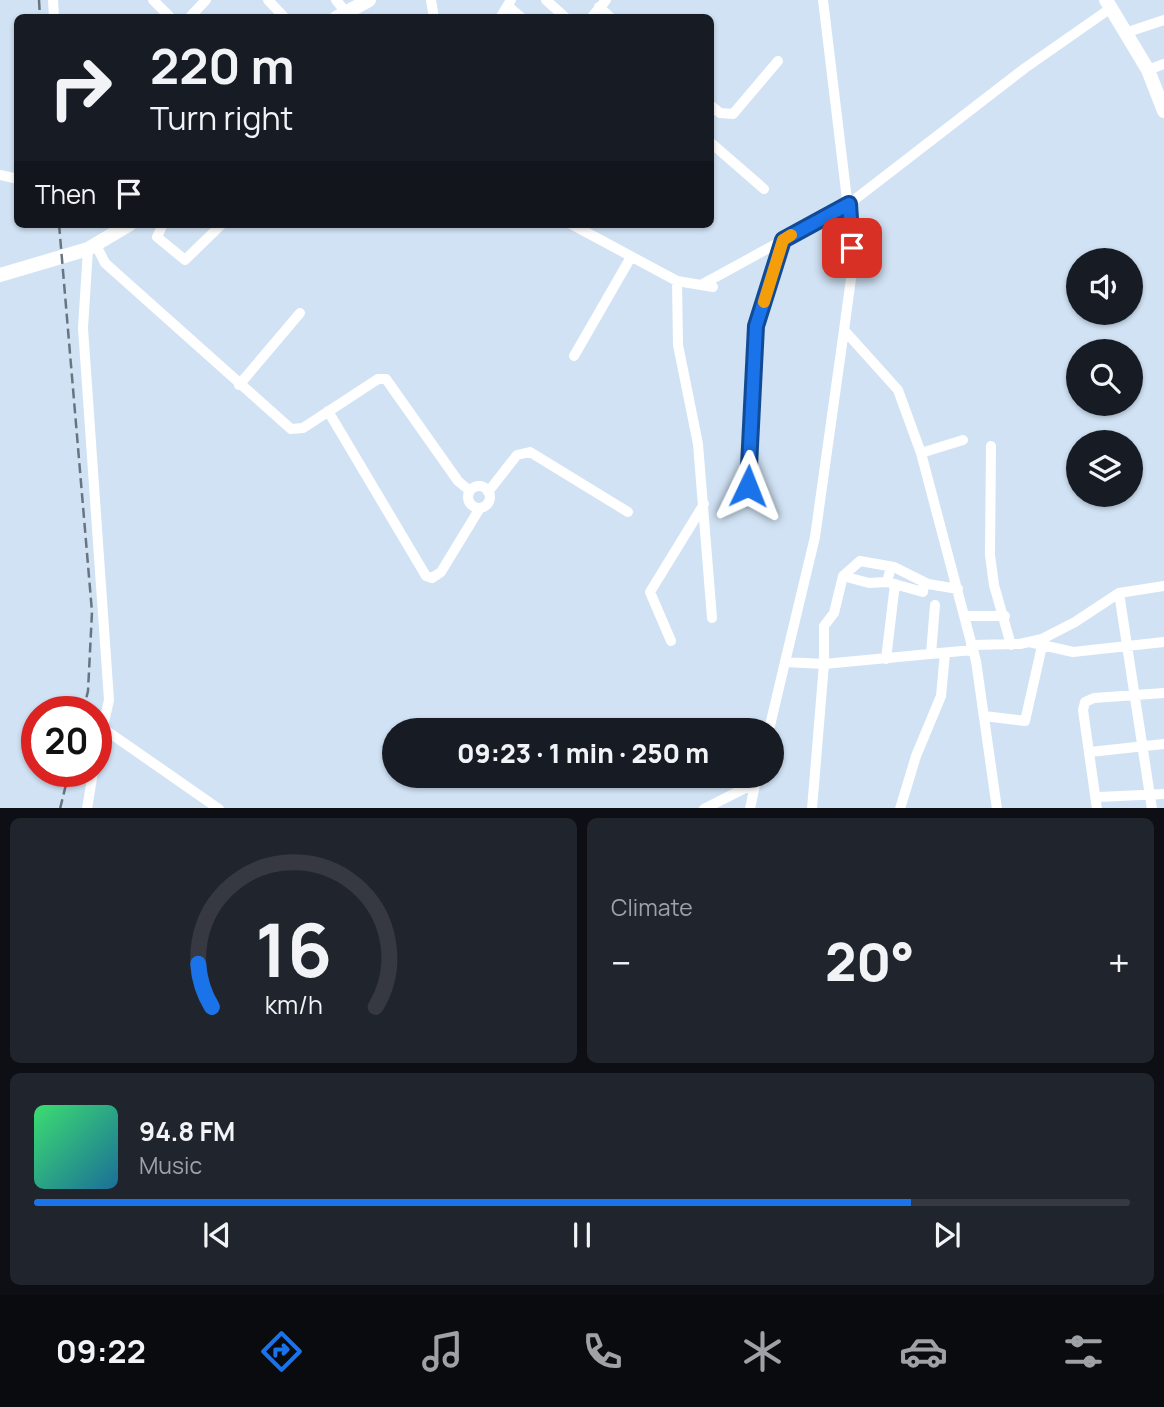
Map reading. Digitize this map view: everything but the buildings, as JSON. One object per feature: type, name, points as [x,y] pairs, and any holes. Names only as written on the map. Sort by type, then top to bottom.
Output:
[{"type":"main road","points":[[339,10],[369,0]]},
{"type":"main road","points":[[1108,4],[1148,70],[1164,111]]},
{"type":"main road","points":[[0,275],[92,247],[123,228]]},
{"type":"street","points":[[153,0],[167,14]]},
{"type":"street","points":[[193,14],[206,0]]},
{"type":"street","points":[[268,0],[281,14]]},
{"type":"street","points":[[546,0],[562,14]]},
{"type":"street","points":[[772,718],[815,537],[853,264],[849,204],[823,0]]},
{"type":"street","points":[[578,228],[677,281],[708,285],[849,204],[1108,4]]},
{"type":"street","points":[[1125,33],[1164,20]]},
{"type":"street","points":[[714,108],[726,116],[733,114],[778,61]]},
{"type":"street","points":[[1148,70],[1164,65]]},
{"type":"street","points":[[714,145],[764,189]]},
{"type":"street","points":[[161,228],[157,237],[185,260],[218,228]]},
{"type":"street","points":[[748,486],[756,326],[783,240]]},
{"type":"street","points":[[92,247],[105,263],[291,429],[303,428],[378,379],[386,379],[458,481],[470,491],[471,504],[480,508]]},
{"type":"street","points":[[92,247],[83,328],[109,696]]},
{"type":"street","points":[[574,356],[631,257]]},
{"type":"street","points":[[677,281],[678,345],[698,444],[712,618]]},
{"type":"street","points":[[239,384],[300,313]]},
{"type":"street","points":[[844,330],[898,390],[921,453],[972,648],[997,808]]},
{"type":"street","points":[[328,411],[426,576],[437,576],[477,518],[480,508],[489,502],[488,492],[517,455],[525,452],[628,512]]},
{"type":"street","points":[[921,453],[963,440]]},
{"type":"street","points":[[991,446],[990,555],[994,585],[1012,645]]},
{"type":"street","points":[[470,491],[480,486],[488,492]]},
{"type":"street","points":[[671,641],[650,592],[704,504]]},
{"type":"street","points":[[812,808],[824,664],[824,626],[834,613],[843,576],[860,561],[891,567],[924,582],[958,589]]},
{"type":"street","points":[[886,659],[891,567]]},
{"type":"street","points":[[843,576],[869,583],[891,583],[923,592],[924,582]]},
{"type":"street","points":[[785,662],[824,664],[886,659],[1029,642],[1057,632],[1119,593],[1164,586]]},
{"type":"street","points":[[1119,593],[1152,808]]},
{"type":"street","points":[[932,654],[935,605]]},
{"type":"street","points":[[964,615],[1005,616]]},
{"type":"street","points":[[1029,642],[1073,652],[1164,642]]},
{"type":"street","points":[[984,716],[1025,721],[1042,646]]},
{"type":"street","points":[[900,808],[916,756],[942,696],[945,653]]},
{"type":"street","points":[[1164,693],[1085,702],[1083,710],[1097,803],[1164,794]]},
{"type":"street","points":[[112,734],[219,808]]},
{"type":"street","points":[[1090,752],[1164,744]]},
{"type":"street","points":[[88,808],[91,787]]},
{"type":"street","points":[[704,808],[740,788]]},
{"type":"street","points":[[750,808],[754,788]]},
{"type":"railway","points":[[39,0],[40,14]]},
{"type":"railway","points":[[59,228],[92,612],[87,696]]},
{"type":"railway","points":[[60,808],[65,787]]},
{"type":"slow traffic","points":[[764,302],[783,240],[791,235]]},
{"type":"route","points":[[748,486],[756,326],[783,240],[849,204],[852,248]]}]
